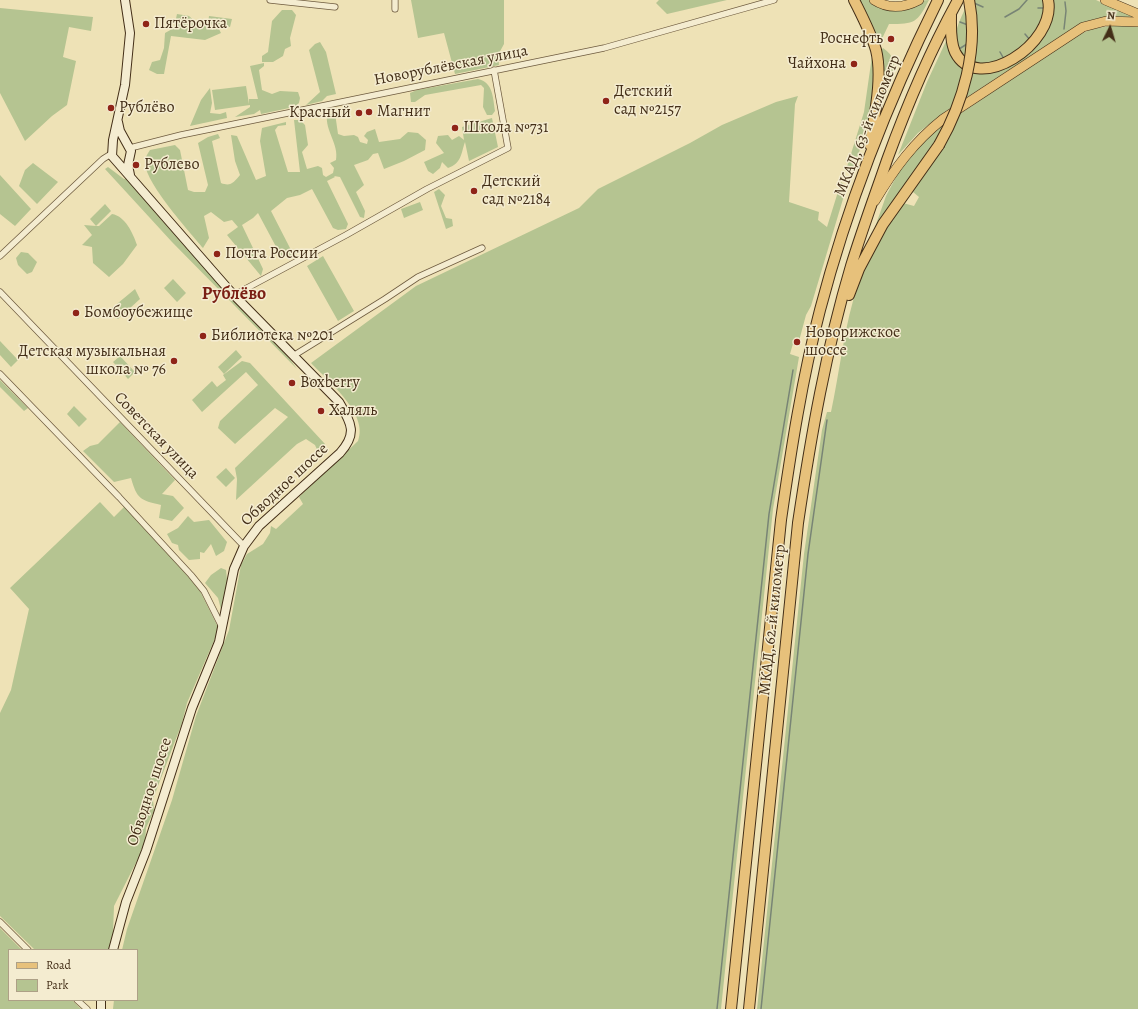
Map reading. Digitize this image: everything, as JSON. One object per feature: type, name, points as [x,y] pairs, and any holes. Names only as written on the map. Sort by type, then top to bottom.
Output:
[{"type":"highway","points":[[854,0],[870,33],[876,51],[878,66],[873,124],[866,168]]},
{"type":"highway","name":"МКАД, 63-й километр","points":[[833,265],[866,168],[898,84],[938,0]]},
{"type":"highway","name":"МКАД, 63-й километр","points":[[859,239],[918,80],[951,11],[958,0]]},
{"type":"highway","points":[[830,348],[859,269],[869,247],[895,206],[939,145],[958,105],[966,79],[972,33],[969,0]]},
{"type":"highway","points":[[951,11],[951,31],[956,52],[970,65],[988,69],[996,68],[1010,60],[1036,38],[1044,29],[1048,20],[1048,0]]},
{"type":"highway","name":"МКАД, 62-й километр","points":[[749,1009],[798,523],[808,454],[830,348],[859,239]]},
{"type":"highway","name":"МКАД, 62-й километр","points":[[731,1009],[765,663],[790,452],[810,349],[833,265]]},
{"type":"main road","points":[[874,0],[893,7],[910,5],[919,0]]},
{"type":"main road","points":[[1104,0],[1138,14]]},
{"type":"main road","points":[[868,215],[902,158],[922,136],[943,119],[1083,27],[1106,21],[1138,22]]},
{"type":"street","points":[[113,154],[125,85],[130,33],[125,0]]},
{"type":"street","points":[[270,0],[335,6]]},
{"type":"street","points":[[395,0],[396,9]]},
{"type":"street","name":"Новорублёвская улица","points":[[129,150],[181,135],[604,48],[774,0]]},
{"type":"street","points":[[234,295],[346,235],[427,189],[508,148],[494,70]]},
{"type":"street","points":[[118,119],[120,131],[129,150],[128,165],[130,178]]},
{"type":"street","points":[[0,256],[103,159],[113,154],[116,144],[121,142],[129,150]]},
{"type":"street","points":[[113,154],[124,162],[129,150]]},
{"type":"street","name":"Обводное шоссе","points":[[113,154],[130,178],[234,295],[339,402],[352,427],[350,440],[340,453],[259,526],[244,546],[234,569],[223,629],[192,708],[146,850],[126,902],[113,949]]},
{"type":"street","points":[[293,356],[385,299],[418,276],[482,248]]},
{"type":"street","name":"Советская улица","points":[[0,292],[244,546]]},
{"type":"street","points":[[0,374],[119,497],[191,575],[204,591],[223,629]]},
{"type":"street","points":[[0,922],[27,949]]},
{"type":"street","points":[[78,1001],[87,1009]]},
{"type":"green space","points":[[411,0],[504,0],[504,44],[498,55],[499,65],[455,74],[444,33],[418,38]]},
{"type":"green space","points":[[659,0],[727,0],[667,14],[656,3]]},
{"type":"green space","points":[[859,0],[869,0],[875,4],[929,0],[918,18],[914,21],[889,24],[879,45]]},
{"type":"green space","points":[[969,0],[1045,0],[1045,8],[1040,25],[1022,48],[1015,54],[1002,61],[981,66],[961,54],[957,48],[956,34],[960,20]]},
{"type":"green space","points":[[1051,0],[1096,0],[1133,18],[1105,17],[1078,25],[946,111],[918,133],[898,155],[927,82],[947,39],[950,47],[982,71],[1038,40]]},
{"type":"green space","points":[[0,8],[93,17],[91,31],[69,27],[63,57],[76,61],[67,105],[52,116],[25,141],[0,93]]},
{"type":"green space","points":[[282,10],[292,10],[296,15],[290,38],[291,46],[285,49],[283,56],[273,62],[262,62],[262,56],[268,52],[272,21]]},
{"type":"green space","points":[[177,14],[189,16],[198,24],[218,27],[221,33],[205,40],[171,36],[164,74],[157,74],[149,70],[152,62],[160,60],[164,48],[165,33],[174,28]]},
{"type":"green space","points":[[209,16],[232,19],[230,27],[208,24]]},
{"type":"green space","points":[[1116,25],[1138,26],[1138,1009],[757,1009],[804,554],[822,430],[827,412],[831,412],[853,301],[862,275],[881,238],[903,203],[914,206],[919,197],[913,192],[913,189],[893,203],[874,230],[886,196],[903,164],[936,130],[1076,36],[1092,29]]},
{"type":"green space","points":[[320,42],[326,52],[336,94],[327,96],[322,101],[306,105],[320,92],[309,50],[315,44]]},
{"type":"green space","points":[[883,48],[890,54],[894,67],[893,75],[879,105],[880,52]]},
{"type":"green space","points":[[872,56],[873,85],[870,113],[854,168],[848,171],[846,170],[864,112]]},
{"type":"green space","points":[[264,63],[264,66],[259,70],[262,90],[272,94],[280,91],[298,92],[300,98],[299,103],[294,107],[261,114],[260,110],[254,114],[235,117],[250,107],[250,105],[215,110],[212,90],[246,86],[249,104],[249,99],[258,99],[250,66]]},
{"type":"green space","points":[[478,79],[487,83],[493,96],[495,111],[492,115],[487,115],[483,107],[484,88],[481,85],[425,95],[415,102],[411,102],[410,93],[417,90]]},
{"type":"green space","points":[[210,88],[212,103],[210,113],[220,114],[226,112],[227,118],[190,126],[201,100]]},
{"type":"green space","points":[[798,96],[795,104],[789,202],[819,212],[818,220],[827,227],[841,182],[846,186],[846,189],[811,306],[806,315],[799,341],[794,340],[790,354],[799,357],[773,509],[721,1009],[113,1009],[114,1001],[138,1001],[138,949],[122,949],[127,929],[172,800],[196,716],[229,630],[241,565],[247,554],[263,544],[270,533],[271,526],[276,529],[303,504],[299,497],[358,441],[360,431],[358,420],[352,409],[336,388],[311,363],[416,286],[579,208],[598,189],[690,143],[722,125],[776,102]]},
{"type":"green space","points":[[335,113],[338,134],[344,136],[354,135],[358,137],[360,142],[367,144],[368,140],[364,136],[367,132],[375,129],[379,142],[400,139],[408,132],[418,133],[426,140],[425,150],[384,169],[378,153],[373,154],[368,160],[354,165],[364,185],[356,192],[365,211],[364,218],[360,217],[340,177],[334,176],[335,177],[327,181],[348,224],[346,229],[338,230],[333,228],[312,189],[300,195],[287,198],[271,211],[291,250],[297,250],[299,253],[286,257],[281,256],[258,213],[242,225],[263,269],[261,276],[227,235],[238,227],[232,220],[224,222],[211,212],[204,216],[209,238],[203,248],[168,206],[151,181],[146,170],[145,160],[150,150],[175,145],[180,150],[188,190],[194,192],[205,192],[208,185],[198,143],[208,137],[218,134],[220,138],[212,141],[221,183],[230,184],[240,175],[235,161],[231,135],[237,136],[256,180],[266,176],[260,141],[262,128],[286,122],[286,125],[278,126],[275,130],[288,172],[300,172],[294,120],[300,120],[305,125],[308,145],[302,152],[307,169],[318,166],[322,168],[323,175],[326,177],[333,173],[334,168],[330,163],[336,160],[336,148],[328,127],[327,115]]},
{"type":"green space","points":[[492,118],[498,147],[469,161],[465,142],[460,157],[453,166],[448,168],[442,162],[440,168],[433,174],[428,171],[424,162],[444,153],[436,143],[438,136],[448,135],[452,140],[459,136],[464,140],[462,127]]},
{"type":"green space","points":[[33,163],[58,182],[37,204],[19,186],[25,170]]},
{"type":"green space","points":[[108,167],[124,179],[128,178],[284,351],[297,369],[172,242],[105,169]]},
{"type":"green space","points":[[0,175],[31,209],[15,226],[0,214]]},
{"type":"green space","points":[[439,189],[445,195],[441,206],[446,218],[452,219],[453,226],[446,229],[434,192]]},
{"type":"green space","points":[[420,202],[423,210],[404,218],[401,209]]},
{"type":"green space","points":[[105,204],[111,211],[96,226],[90,219]]},
{"type":"green space","points":[[112,214],[117,215],[128,226],[137,245],[123,264],[109,277],[93,263],[92,247],[82,245],[92,235],[84,225],[99,226]]},
{"type":"green space","points":[[21,252],[28,253],[37,262],[32,272],[27,274],[18,265],[16,258]]},
{"type":"green space","points":[[323,256],[354,311],[338,321],[307,266]]},
{"type":"green space","points":[[173,279],[186,293],[177,302],[164,288]]},
{"type":"green space","points":[[135,289],[140,299],[118,319],[110,315],[112,308]]},
{"type":"green space","points":[[0,341],[18,360],[11,367],[0,355]]},
{"type":"green space","points":[[236,350],[242,357],[224,374],[218,367]]},
{"type":"green space","points":[[120,356],[135,372],[128,379],[113,362]]},
{"type":"green space","points":[[242,361],[250,363],[325,444],[319,454],[315,445],[306,439],[297,444],[236,500],[237,479],[235,468],[288,417],[275,408],[235,444],[218,428],[220,421],[258,385],[246,372],[202,412],[192,400],[212,381],[217,387],[226,380],[223,375]]},
{"type":"green space","points":[[0,380],[28,408],[24,411],[0,387]]},
{"type":"green space","points":[[74,406],[87,419],[79,427],[67,414]]},
{"type":"green space","points":[[120,422],[175,480],[162,494],[173,496],[184,508],[172,521],[159,518],[161,505],[148,502],[140,498],[135,490],[131,478],[114,482],[83,451],[90,446],[98,444]]},
{"type":"green space","points":[[226,468],[235,478],[226,487],[216,477]]},
{"type":"green space","points":[[100,502],[114,517],[125,506],[192,580],[200,591],[219,629],[187,703],[182,723],[153,799],[154,811],[146,828],[145,845],[114,906],[113,933],[109,949],[34,949],[0,916],[0,713],[11,690],[29,609],[10,588]]},
{"type":"green space","points":[[188,516],[194,522],[209,520],[227,542],[224,551],[216,556],[211,544],[204,553],[200,552],[200,559],[189,560],[179,550],[178,545],[172,543],[167,534],[178,528]]},
{"type":"green space","points":[[221,568],[226,570],[227,580],[223,617],[218,598],[205,583],[211,575]]},
{"type":"green space","points":[[0,928],[21,949],[8,949],[8,1001],[73,1001],[81,1009],[0,1009]]},
{"type":"waterway","points":[[1005,17],[1019,9],[1027,0]]},
{"type":"waterway","points":[[1064,29],[1066,11],[1065,2]]},
{"type":"waterway","points":[[974,3],[983,7]]},
{"type":"waterway","points":[[1038,8],[1043,8]]},
{"type":"waterway","points":[[960,22],[968,25]]},
{"type":"waterway","points":[[1025,34],[1030,40]]},
{"type":"waterway","points":[[959,49],[967,44]]},
{"type":"waterway","points":[[1000,52],[1004,59]]},
{"type":"waterway","points":[[717,1009],[769,514],[793,370]]},
{"type":"waterway","points":[[761,1009],[808,554],[827,420]]},
{"type":"place","name":"Пятёрочка","points":[[146,24]]},
{"type":"place","name":"Роснефть","points":[[891,39]]},
{"type":"place","name":"Чайхона","points":[[854,64]]},
{"type":"place","name":"Детский сад №2157","points":[[606,101]]},
{"type":"place","name":"Рублёво","points":[[111,108]]},
{"type":"place","name":"Магнит","points":[[369,112]]},
{"type":"place","name":"Красный","points":[[359,113]]},
{"type":"place","name":"Школа №731","points":[[455,128]]},
{"type":"place","name":"Рублево","points":[[136,165]]},
{"type":"place","name":"Детский сад №2184","points":[[474,191]]},
{"type":"place","name":"Почта России","points":[[217,254]]},
{"type":"place","name":"Бомбоубежище","points":[[76,313]]},
{"type":"place","name":"Библиотека №201","points":[[203,336]]},
{"type":"place","name":"Новорижское шоссе","points":[[797,342]]},
{"type":"place","name":"Детская музыкальная школа № 76","points":[[174,361]]},
{"type":"place","name":"Boxberry","points":[[292,383]]},
{"type":"place","name":"Халяль","points":[[321,411]]},
{"type":"district","name":"Рублёво","points":[[234,295]]}]
